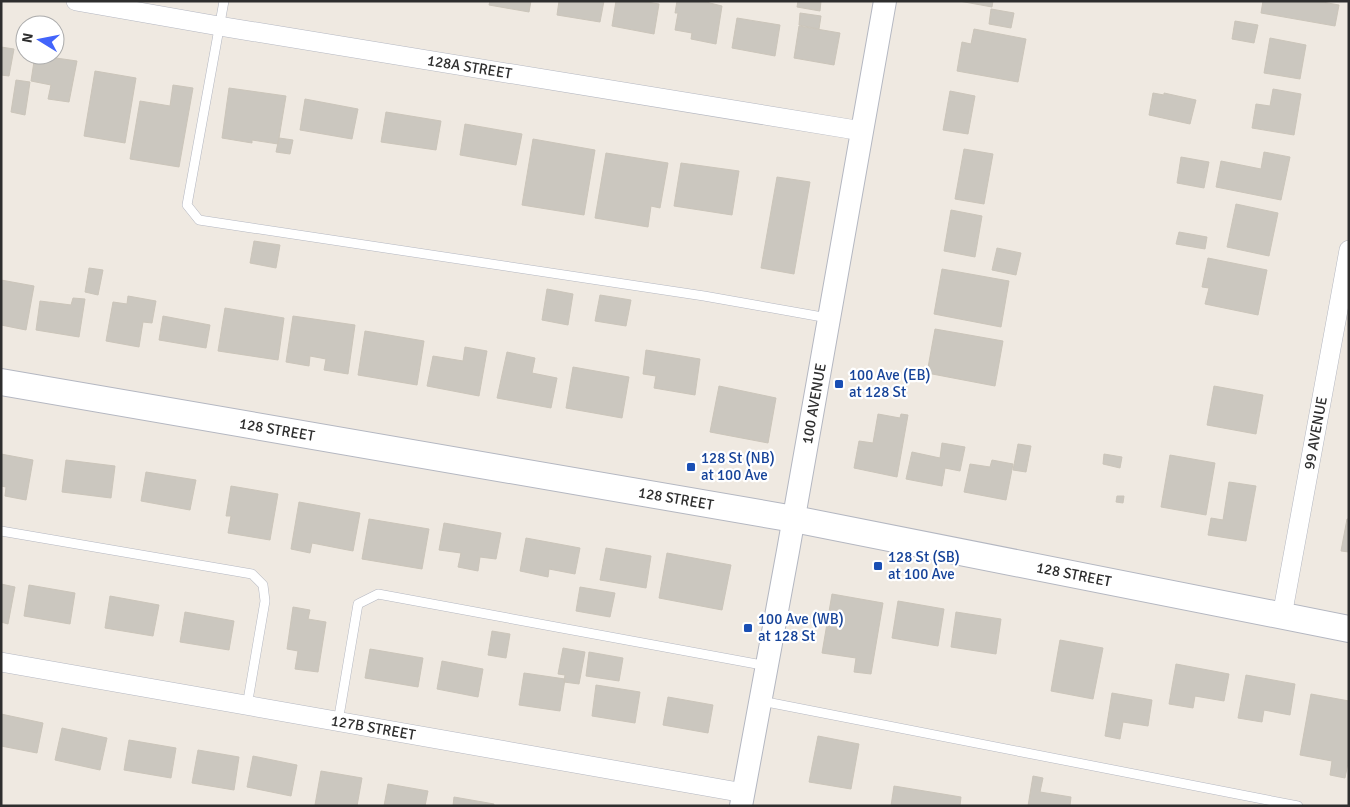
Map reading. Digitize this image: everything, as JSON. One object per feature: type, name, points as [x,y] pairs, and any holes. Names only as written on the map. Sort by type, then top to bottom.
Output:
[{"type":"main road","name":"128 STREET","points":[[1,382],[794,519],[1349,629]]},
{"type":"street","name":"128A STREET","points":[[76,1],[862,132]]},
{"type":"street","name":"100 AVENUE","points":[[742,799],[794,519],[885,1]]},
{"type":"street","name":"99 AVENUE","points":[[1282,616],[1341,332],[1349,250]]},
{"type":"street","name":"127B STREET","points":[[1,662],[338,722],[742,799]]},
{"type":"lane","points":[[224,1],[187,205],[199,220],[704,296],[828,318]]},
{"type":"lane","points":[[1,531],[252,574],[263,584],[265,601],[247,706]]},
{"type":"lane","points":[[338,722],[358,604],[378,594],[767,666]]},
{"type":"lane","points":[[761,701],[1298,806]]},
{"type":"building","points":[[490,1],[531,1],[529,12],[489,5]]},
{"type":"building","points":[[559,1],[604,1],[600,22],[557,15]]},
{"type":"building","points":[[616,1],[641,1],[659,4],[654,34],[612,26]]},
{"type":"building","points":[[677,1],[702,1],[722,6],[716,44],[691,39],[692,33],[675,30],[678,13],[675,13]]},
{"type":"building","points":[[798,1],[821,1],[820,11],[797,7]]},
{"type":"building","points":[[959,1],[993,1],[992,7]]},
{"type":"building","points":[[1263,1],[1317,1],[1339,5],[1335,26],[1261,13]]},
{"type":"building","points":[[991,9],[1014,13],[1011,28],[989,24]]},
{"type":"building","points":[[800,13],[821,16],[819,29],[799,25]]},
{"type":"building","points":[[737,18],[780,25],[775,56],[732,48]]},
{"type":"building","points":[[1235,21],[1258,25],[1254,43],[1232,39]]},
{"type":"building","points":[[799,26],[840,33],[834,65],[794,58]]},
{"type":"building","points":[[974,29],[1026,39],[1018,82],[957,71],[962,42],[971,44]]},
{"type":"building","points":[[1270,38],[1306,45],[1300,79],[1264,73]]},
{"type":"building","points":[[1,47],[14,49],[9,76],[1,75]]},
{"type":"building","points":[[65,59],[77,61],[69,102],[48,99],[51,85],[31,81],[33,65],[65,65]]},
{"type":"building","points":[[95,71],[136,78],[125,143],[84,136]]},
{"type":"building","points":[[16,80],[30,82],[25,115],[11,112]]},
{"type":"building","points":[[173,85],[193,88],[179,167],[130,159],[140,101],[170,106]]},
{"type":"building","points":[[229,88],[286,96],[278,144],[252,140],[252,143],[222,138]]},
{"type":"building","points":[[1273,89],[1301,94],[1294,135],[1252,128],[1256,104],[1270,106]]},
{"type":"building","points":[[950,91],[975,96],[968,134],[943,130]]},
{"type":"building","points":[[1153,93],[1164,95],[1164,93],[1196,100],[1190,124],[1149,115]]},
{"type":"building","points":[[305,99],[358,109],[352,139],[300,130]]},
{"type":"building","points":[[386,112],[441,121],[436,150],[381,142]]},
{"type":"building","points":[[465,124],[522,134],[516,165],[460,155]]},
{"type":"building","points":[[279,138],[293,140],[290,154],[276,152]]},
{"type":"building","points":[[533,139],[595,150],[584,215],[522,205]]},
{"type":"building","points":[[964,149],[993,154],[984,204],[955,199]]},
{"type":"building","points":[[1264,152],[1290,157],[1281,200],[1216,187],[1221,161],[1261,169]]},
{"type":"building","points":[[606,153],[668,163],[660,208],[651,206],[648,227],[595,218]]},
{"type":"building","points":[[1181,157],[1209,162],[1204,188],[1177,183]]},
{"type":"building","points":[[681,163],[739,171],[732,215],[674,206]]},
{"type":"building","points":[[777,177],[810,182],[794,274],[761,268]]},
{"type":"building","points":[[1236,204],[1278,213],[1269,256],[1227,247]]},
{"type":"building","points":[[951,210],[982,216],[975,257],[944,251]]},
{"type":"building","points":[[1179,232],[1207,237],[1205,249],[1176,244]]},
{"type":"building","points":[[254,241],[280,245],[276,268],[250,263]]},
{"type":"building","points":[[997,248],[1021,253],[1016,275],[992,270]]},
{"type":"building","points":[[1208,258],[1267,270],[1258,315],[1205,304],[1209,288],[1202,287]]},
{"type":"building","points":[[89,268],[103,270],[98,295],[85,292]]},
{"type":"building","points":[[942,269],[1009,281],[1001,327],[934,314]]},
{"type":"building","points":[[1,280],[34,286],[26,330],[1,325]]},
{"type":"building","points":[[547,289],[573,294],[568,325],[542,320]]},
{"type":"building","points":[[600,295],[631,300],[626,326],[595,321]]},
{"type":"building","points":[[128,296],[156,301],[152,323],[143,322],[139,347],[106,341],[113,302],[127,304]]},
{"type":"building","points":[[73,298],[85,299],[79,337],[36,330],[40,301],[71,305]]},
{"type":"building","points":[[225,308],[284,318],[278,360],[218,351]]},
{"type":"building","points":[[163,316],[210,325],[206,348],[159,340]]},
{"type":"building","points":[[293,316],[355,325],[348,374],[324,370],[326,359],[310,356],[309,366],[286,362]]},
{"type":"building","points":[[935,329],[1003,341],[995,386],[927,373]]},
{"type":"building","points":[[365,331],[424,341],[417,385],[358,375]]},
{"type":"building","points":[[465,347],[487,351],[479,396],[427,386],[433,356],[463,361]]},
{"type":"building","points":[[646,350],[700,359],[695,395],[654,388],[656,376],[643,374]]},
{"type":"building","points":[[507,352],[535,358],[532,373],[557,378],[551,408],[497,398]]},
{"type":"building","points":[[573,367],[629,377],[622,418],[566,408]]},
{"type":"building","points":[[719,386],[776,398],[768,443],[710,432]]},
{"type":"building","points":[[1214,386],[1263,395],[1256,434],[1207,425]]},
{"type":"building","points":[[878,414],[900,418],[901,414],[908,415],[897,477],[854,468],[859,441],[873,443]]},
{"type":"building","points":[[942,443],[965,447],[960,471],[945,468],[942,486],[906,479],[912,452],[940,458]]},
{"type":"building","points":[[1018,444],[1031,446],[1026,472],[1013,470]]},
{"type":"building","points":[[1,454],[33,460],[26,500],[5,496],[6,487],[1,486]]},
{"type":"building","points":[[1104,454],[1122,457],[1120,468],[1103,464]]},
{"type":"building","points":[[1170,455],[1215,463],[1206,515],[1161,507]]},
{"type":"building","points":[[66,460],[115,466],[111,498],[62,492]]},
{"type":"building","points":[[992,460],[1013,464],[1006,500],[964,492],[970,464],[990,467]]},
{"type":"building","points":[[146,472],[196,480],[190,510],[141,501]]},
{"type":"building","points":[[1229,482],[1256,486],[1246,541],[1208,535],[1211,518],[1223,520]]},
{"type":"building","points":[[231,486],[278,494],[270,540],[228,533],[231,516],[226,516]]},
{"type":"building","points":[[1117,496],[1124,496],[1123,503],[1116,502]]},
{"type":"building","points":[[299,502],[360,513],[353,551],[312,543],[310,553],[291,549]]},
{"type":"building","points":[[369,519],[429,529],[422,569],[362,559]]},
{"type":"building","points":[[1347,519],[1349,519],[1349,552],[1341,551]]},
{"type":"building","points":[[444,523],[501,533],[496,559],[480,557],[478,571],[458,567],[461,553],[439,550]]},
{"type":"building","points":[[526,538],[580,548],[575,574],[549,569],[548,577],[520,571]]},
{"type":"building","points":[[606,548],[651,556],[646,588],[600,580]]},
{"type":"building","points":[[667,553],[731,565],[722,610],[659,598]]},
{"type":"building","points":[[1,584],[15,587],[8,624],[1,622]]},
{"type":"building","points":[[29,585],[75,593],[70,624],[24,616]]},
{"type":"building","points":[[580,587],[615,593],[610,617],[576,611]]},
{"type":"building","points":[[832,594],[883,603],[871,674],[854,672],[856,658],[822,653]]},
{"type":"building","points":[[110,596],[159,605],[153,636],[105,628]]},
{"type":"building","points":[[898,601],[944,609],[938,646],[892,638]]},
{"type":"building","points":[[293,607],[310,610],[308,619],[326,622],[318,672],[295,669],[298,651],[287,649]]},
{"type":"building","points":[[185,612],[234,621],[229,650],[180,642]]},
{"type":"building","points":[[956,612],[1001,619],[996,654],[951,647]]},
{"type":"building","points":[[492,631],[510,634],[506,658],[488,655]]},
{"type":"building","points":[[1060,640],[1103,648],[1093,699],[1051,691]]},
{"type":"building","points":[[563,648],[585,652],[579,684],[564,682],[565,675],[558,674]]},
{"type":"building","points":[[370,649],[423,658],[418,687],[365,678]]},
{"type":"building","points":[[589,652],[623,658],[619,681],[586,676]]},
{"type":"building","points":[[442,661],[483,669],[478,697],[437,689]]},
{"type":"building","points":[[1176,664],[1229,674],[1224,701],[1195,696],[1193,708],[1169,704]]},
{"type":"building","points":[[524,673],[565,679],[560,711],[519,705]]},
{"type":"building","points":[[1246,675],[1295,684],[1290,715],[1264,710],[1262,722],[1238,718]]},
{"type":"building","points":[[596,685],[640,692],[635,723],[592,716]]},
{"type":"building","points":[[1112,693],[1152,700],[1148,726],[1123,722],[1120,739],[1105,736]]},
{"type":"building","points":[[1311,694],[1349,701],[1349,758],[1345,778],[1330,775],[1332,761],[1300,755]]},
{"type":"building","points":[[668,697],[713,705],[708,733],[663,725]]},
{"type":"building","points":[[1,714],[43,723],[37,753],[1,746]]},
{"type":"building","points":[[62,728],[107,738],[100,770],[55,760]]},
{"type":"building","points":[[818,736],[859,744],[851,789],[809,782]]},
{"type":"building","points":[[129,740],[176,748],[171,778],[124,770]]},
{"type":"building","points":[[198,750],[239,757],[234,790],[192,783]]},
{"type":"building","points":[[253,756],[297,765],[291,796],[247,787]]},
{"type":"building","points":[[321,771],[362,778],[357,806],[315,805]]},
{"type":"building","points":[[1033,776],[1043,778],[1040,792],[1071,797],[1070,806],[1028,806]]},
{"type":"building","points":[[388,784],[428,791],[425,806],[384,806]]},
{"type":"building","points":[[894,786],[961,797],[960,806],[891,806]]},
{"type":"building","points":[[454,797],[494,804],[494,806],[453,806]]},
{"type":"place","name":"100 Ave (EB) at 128 St","points":[[839,384]]},
{"type":"place","name":"128 St (NB) at 100 Ave","points":[[691,467]]},
{"type":"place","name":"128 St (SB) at 100 Ave","points":[[878,566]]},
{"type":"place","name":"100 Ave (WB) at 128 St","points":[[748,628]]}]
